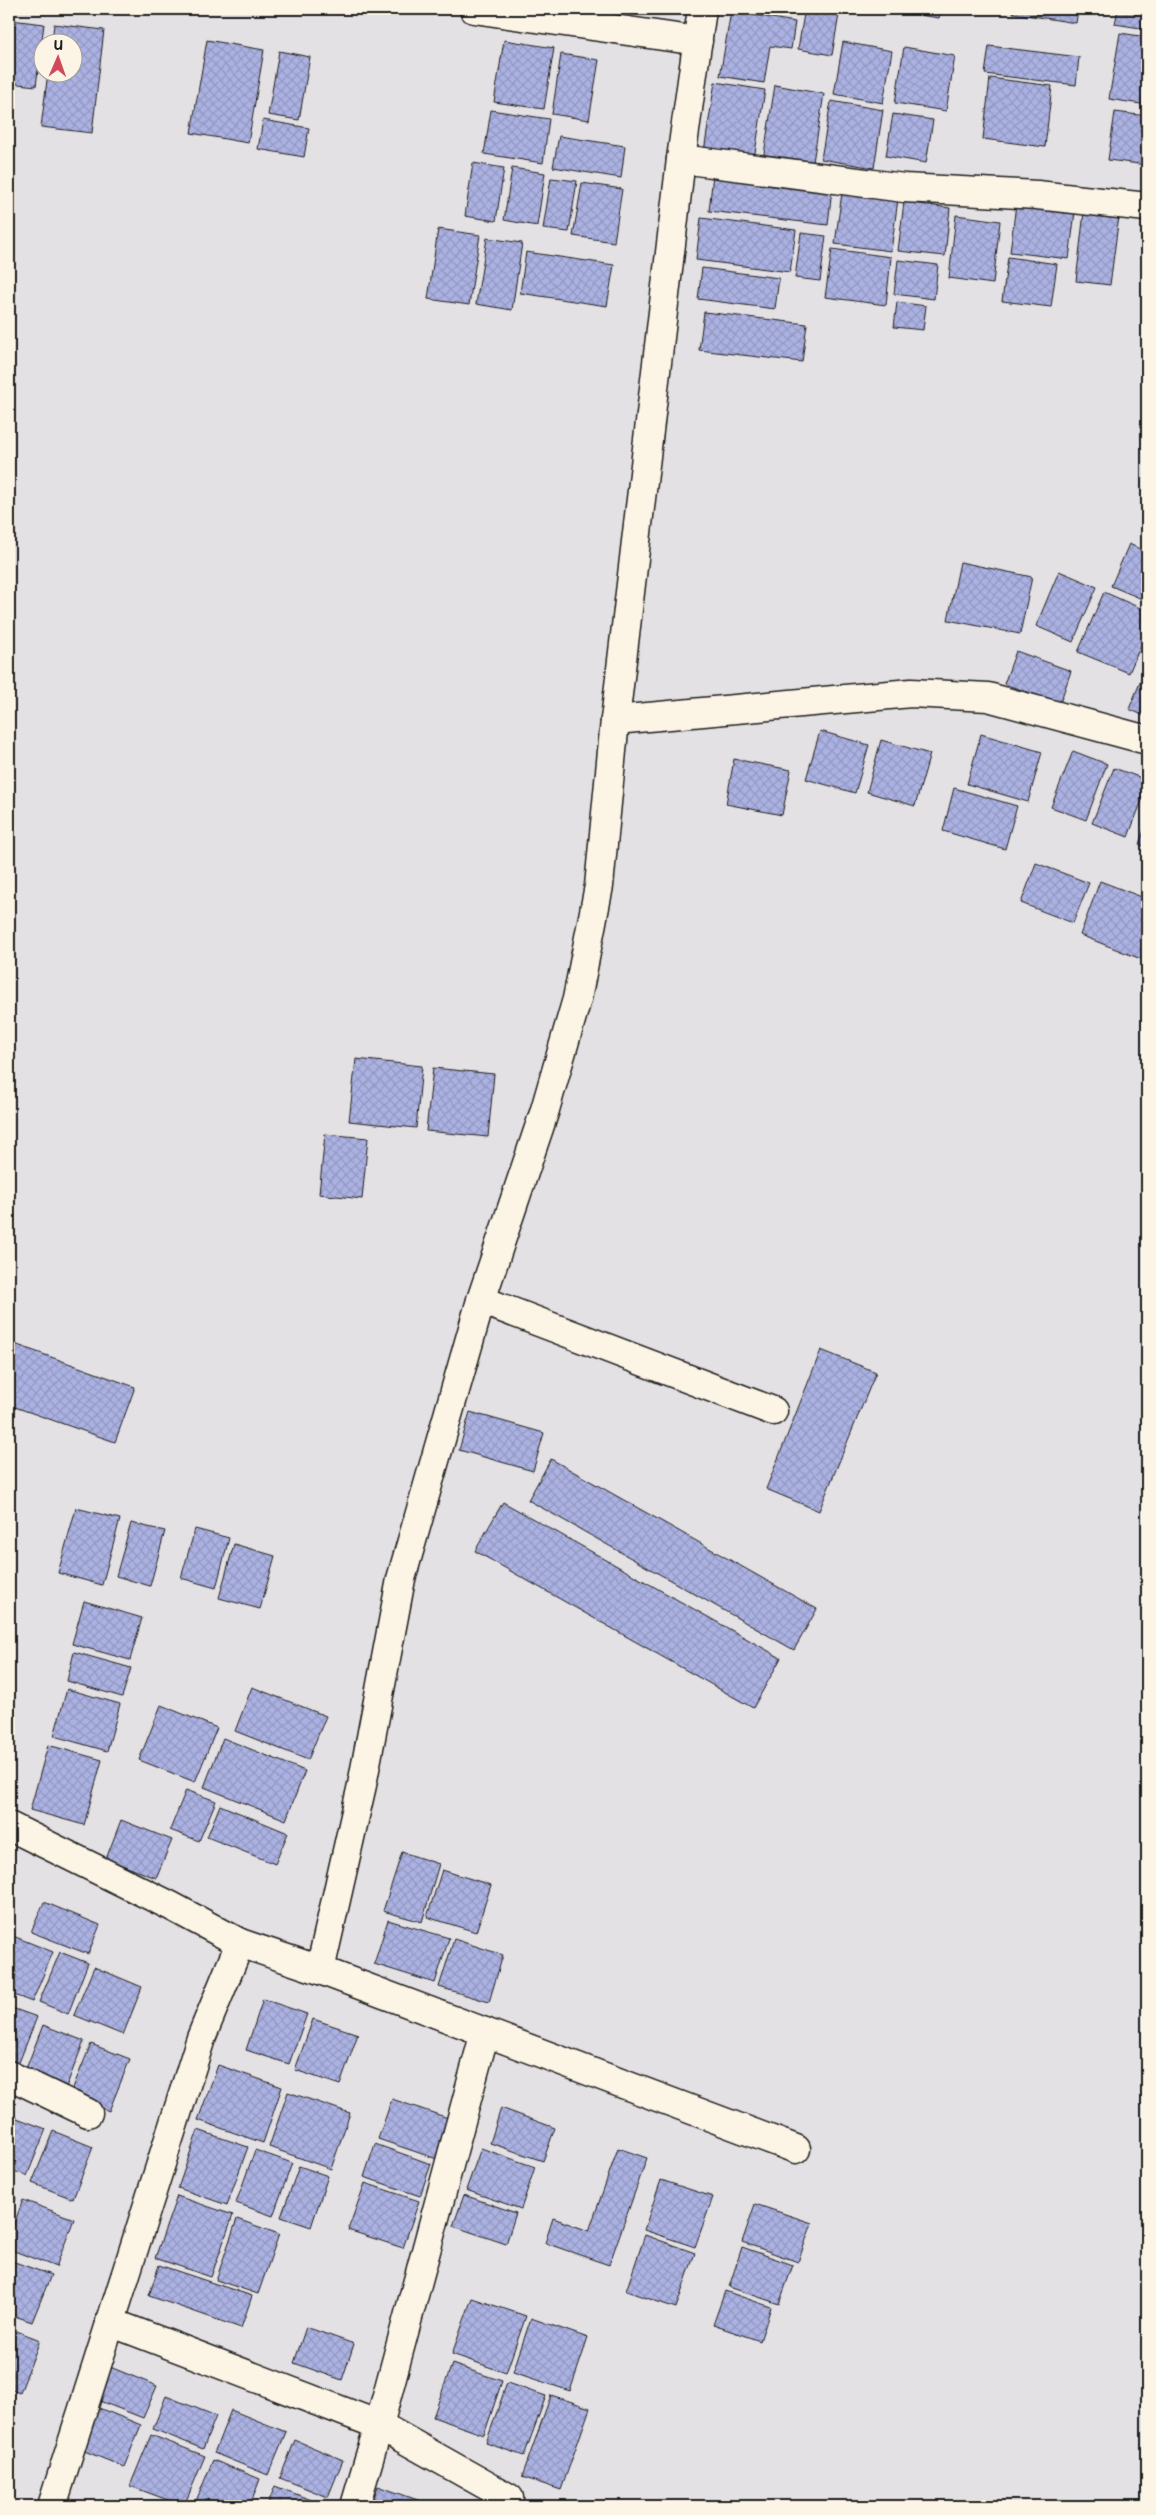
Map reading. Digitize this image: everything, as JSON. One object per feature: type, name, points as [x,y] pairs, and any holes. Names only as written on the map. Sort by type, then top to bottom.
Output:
[{"type":"street","points":[[474,9],[698,41]]},
{"type":"street","points":[[320,1970],[362,1785],[401,1579],[480,1300],[544,1113],[577,999],[599,886],[615,720],[681,159],[702,9]]},
{"type":"street","points":[[681,159],[904,188],[1037,195],[1147,207]]},
{"type":"street","points":[[615,720],[912,693],[988,697],[1147,740]]},
{"type":"street","points":[[480,1300],[773,1411]]},
{"type":"street","points":[[9,1826],[171,1906],[240,1943],[320,1970],[796,2149]]},
{"type":"street","points":[[52,2506],[200,2038],[240,1943]]},
{"type":"street","points":[[355,2506],[379,2425],[485,2032]]},
{"type":"street","points":[[9,2075],[88,2113]]},
{"type":"street","points":[[110,2322],[379,2425],[509,2498]]},
{"type":"building","points":[[770,9],[840,9],[832,55],[798,49],[804,14]]},
{"type":"building","points":[[880,9],[941,9],[939,18]]},
{"type":"building","points":[[1013,9],[1078,9],[1076,23],[1013,13]]},
{"type":"building","points":[[1118,9],[1147,9],[1147,29],[1115,24]]},
{"type":"building","points":[[731,11],[795,22],[791,49],[770,46],[764,83],[720,76]]},
{"type":"building","points":[[11,20],[44,24],[43,32],[32,32],[32,82],[37,82],[36,86],[9,83]]},
{"type":"building","points":[[54,24],[104,30],[92,133],[41,127],[47,82],[82,82],[82,32],[53,32]]},
{"type":"building","points":[[1120,33],[1147,37],[1147,105],[1109,99]]},
{"type":"building","points":[[207,40],[264,50],[248,143],[191,133]]},
{"type":"building","points":[[504,40],[554,48],[544,109],[494,102]]},
{"type":"building","points":[[843,42],[892,51],[883,103],[834,94]]},
{"type":"building","points":[[989,46],[1079,57],[1076,85],[985,74]]},
{"type":"building","points":[[904,47],[955,56],[946,111],[895,103]]},
{"type":"building","points":[[279,51],[310,57],[299,120],[268,115]]},
{"type":"building","points":[[561,54],[599,60],[589,120],[552,114]]},
{"type":"building","points":[[990,78],[1052,86],[1045,147],[983,139]]},
{"type":"building","points":[[715,82],[765,90],[754,159],[704,151]]},
{"type":"building","points":[[775,85],[824,94],[812,168],[763,160]]},
{"type":"building","points":[[831,101],[883,110],[874,168],[821,159]]},
{"type":"building","points":[[491,110],[549,119],[543,163],[484,154]]},
{"type":"building","points":[[1115,112],[1147,116],[1147,165],[1108,160]]},
{"type":"building","points":[[893,114],[933,120],[926,163],[886,156]]},
{"type":"building","points":[[263,120],[309,128],[304,157],[258,149]]},
{"type":"building","points":[[559,136],[625,146],[621,178],[553,167]]},
{"type":"building","points":[[473,163],[504,168],[496,221],[465,216]]},
{"type":"building","points":[[512,168],[545,173],[537,226],[504,220]]},
{"type":"building","points":[[713,174],[832,188],[828,225],[709,211]]},
{"type":"building","points":[[551,178],[577,181],[569,232],[543,229]]},
{"type":"building","points":[[582,183],[622,189],[614,242],[573,236]]},
{"type":"building","points":[[842,192],[898,199],[891,251],[835,244]]},
{"type":"building","points":[[904,202],[950,208],[945,256],[898,251]]},
{"type":"building","points":[[1016,204],[1075,212],[1069,259],[1010,252]]},
{"type":"building","points":[[1084,212],[1119,216],[1110,285],[1076,281]]},
{"type":"building","points":[[956,215],[1000,221],[993,284],[949,278]]},
{"type":"building","points":[[701,218],[796,230],[790,272],[696,260]]},
{"type":"building","points":[[438,229],[480,235],[469,305],[428,299]]},
{"type":"building","points":[[801,233],[826,236],[820,281],[795,278]]},
{"type":"building","points":[[487,238],[522,243],[512,310],[476,304]]},
{"type":"building","points":[[832,249],[891,257],[886,305],[825,297]]},
{"type":"building","points":[[526,252],[614,265],[607,306],[520,293]]},
{"type":"building","points":[[1008,257],[1057,264],[1051,307],[1002,301]]},
{"type":"building","points":[[898,260],[938,265],[934,299],[894,294]]},
{"type":"building","points":[[702,268],[779,278],[775,309],[698,299]]},
{"type":"building","points":[[897,302],[926,306],[923,330],[894,327]]},
{"type":"building","points":[[704,312],[807,324],[802,362],[699,350]]},
{"type":"building","points":[[1129,544],[1147,552],[1147,601],[1111,586]]},
{"type":"building","points":[[960,562],[1032,577],[1020,634],[948,620]]},
{"type":"building","points":[[1059,571],[1097,587],[1073,642],[1036,626]]},
{"type":"building","points":[[1104,592],[1147,611],[1147,631],[1129,673],[1078,652]]},
{"type":"building","points":[[1016,651],[1071,671],[1060,703],[1004,684]]},
{"type":"building","points":[[1147,666],[1147,717],[1129,709]]},
{"type":"building","points":[[820,731],[869,745],[855,793],[806,779]]},
{"type":"building","points":[[981,734],[1042,752],[1028,802],[967,784]]},
{"type":"building","points":[[881,740],[930,754],[915,806],[867,792]]},
{"type":"building","points":[[1073,751],[1107,764],[1086,820],[1051,807]]},
{"type":"building","points":[[734,759],[791,770],[782,815],[726,804]]},
{"type":"building","points":[[1114,768],[1147,780],[1147,787],[1128,837],[1092,823]]},
{"type":"building","points":[[954,788],[1017,806],[1005,849],[943,831]]},
{"type":"building","points":[[1147,823],[1147,848],[1139,844]]},
{"type":"building","points":[[1036,863],[1089,883],[1073,923],[1021,903]]},
{"type":"building","points":[[1100,881],[1147,899],[1147,943],[1141,959],[1080,935]]},
{"type":"building","points":[[356,1059],[422,1066],[416,1128],[349,1121]]},
{"type":"building","points":[[433,1068],[494,1074],[488,1137],[426,1131]]},
{"type":"building","points":[[325,1134],[368,1138],[362,1199],[319,1194]]},
{"type":"building","points":[[9,1342],[135,1387],[115,1442],[9,1405]]},
{"type":"building","points":[[821,1350],[876,1372],[819,1511],[766,1489]]},
{"type":"building","points":[[470,1412],[544,1433],[533,1471],[459,1450]]},
{"type":"building","points":[[551,1459],[817,1609],[794,1650],[528,1500]]},
{"type":"building","points":[[503,1502],[781,1658],[753,1708],[475,1551]]},
{"type":"building","points":[[76,1508],[120,1519],[102,1585],[58,1573]]},
{"type":"building","points":[[131,1523],[165,1531],[150,1586],[116,1576]]},
{"type":"building","points":[[195,1529],[229,1538],[216,1588],[181,1578]]},
{"type":"building","points":[[234,1544],[275,1556],[260,1609],[219,1598]]},
{"type":"building","points":[[84,1601],[142,1618],[130,1660],[72,1644]]},
{"type":"building","points":[[74,1652],[131,1668],[122,1697],[67,1681]]},
{"type":"building","points":[[252,1687],[326,1716],[308,1760],[235,1731]]},
{"type":"building","points":[[67,1689],[120,1704],[107,1751],[54,1736]]},
{"type":"building","points":[[161,1705],[217,1728],[195,1782],[139,1760]]},
{"type":"building","points":[[223,1738],[305,1771],[286,1820],[204,1787]]},
{"type":"building","points":[[48,1745],[102,1760],[84,1825],[30,1810]]},
{"type":"building","points":[[186,1790],[216,1801],[199,1841],[170,1830]]},
{"type":"building","points":[[220,1805],[288,1833],[275,1864],[207,1837]]},
{"type":"building","points":[[121,1820],[172,1840],[156,1878],[106,1859]]},
{"type":"building","points":[[402,1852],[439,1864],[422,1922],[383,1911]]},
{"type":"building","points":[[442,1870],[491,1885],[476,1932],[427,1917]]},
{"type":"building","points":[[44,1902],[100,1925],[88,1954],[31,1932]]},
{"type":"building","points":[[388,1920],[449,1938],[435,1983],[374,1964]]},
{"type":"building","points":[[13,1936],[53,1952],[32,2002],[9,1993],[9,1947]]},
{"type":"building","points":[[454,1939],[503,1955],[489,2002],[439,1987]]},
{"type":"building","points":[[60,1952],[88,1963],[68,2014],[39,2002]]},
{"type":"building","points":[[94,1967],[142,1987],[123,2035],[74,2015]]},
{"type":"building","points":[[263,1999],[307,2014],[289,2064],[246,2050]]},
{"type":"building","points":[[9,2007],[37,2017],[18,2065],[9,2062]]},
{"type":"building","points":[[313,2019],[358,2034],[340,2085],[295,2070]]},
{"type":"building","points":[[43,2025],[84,2041],[63,2095],[22,2079]]},
{"type":"building","points":[[91,2044],[130,2059],[109,2111],[70,2095]]},
{"type":"building","points":[[218,2065],[282,2087],[263,2143],[198,2120]]},
{"type":"building","points":[[288,2092],[350,2113],[331,2169],[269,2147]]},
{"type":"building","points":[[392,2099],[451,2119],[437,2159],[378,2139]]},
{"type":"building","points":[[501,2108],[555,2128],[543,2161],[490,2143]]},
{"type":"building","points":[[9,2115],[46,2129],[27,2176],[9,2169]]},
{"type":"building","points":[[198,2130],[248,2147],[227,2205],[178,2188]]},
{"type":"building","points":[[53,2131],[93,2147],[73,2199],[32,2183]]},
{"type":"building","points":[[375,2144],[431,2164],[420,2196],[364,2177]]},
{"type":"building","points":[[481,2148],[535,2167],[521,2209],[466,2190]]},
{"type":"building","points":[[618,2148],[647,2158],[609,2265],[545,2243],[553,2218],[589,2231]]},
{"type":"building","points":[[255,2150],[292,2163],[273,2216],[236,2203]]},
{"type":"building","points":[[299,2166],[328,2176],[311,2227],[281,2217]]},
{"type":"building","points":[[661,2180],[713,2197],[695,2247],[644,2230]]},
{"type":"building","points":[[365,2183],[419,2201],[403,2248],[348,2230]]},
{"type":"building","points":[[9,2195],[16,2198],[9,2217]]},
{"type":"building","points":[[464,2195],[516,2213],[506,2244],[453,2226]]},
{"type":"building","points":[[177,2196],[233,2215],[211,2277],[155,2258]]},
{"type":"building","points":[[23,2200],[74,2219],[56,2267],[9,2249],[9,2237]]},
{"type":"building","points":[[755,2204],[812,2223],[798,2262],[742,2242]]},
{"type":"building","points":[[237,2219],[279,2234],[258,2294],[216,2280]]},
{"type":"building","points":[[645,2235],[695,2253],[676,2308],[626,2291]]},
{"type":"building","points":[[742,2247],[793,2265],[779,2304],[729,2287]]},
{"type":"building","points":[[9,2260],[51,2275],[32,2322],[9,2314]]},
{"type":"building","points":[[159,2265],[252,2296],[241,2328],[149,2296]]},
{"type":"building","points":[[725,2291],[771,2307],[760,2341],[713,2325]]},
{"type":"building","points":[[472,2298],[526,2316],[506,2373],[452,2354]]},
{"type":"building","points":[[531,2318],[588,2338],[570,2391],[513,2372]]},
{"type":"building","points":[[306,2327],[354,2344],[342,2380],[294,2363]]},
{"type":"building","points":[[9,2328],[40,2340],[20,2393],[9,2389]]},
{"type":"building","points":[[452,2364],[502,2381],[484,2435],[433,2417]]},
{"type":"building","points":[[110,2367],[157,2386],[143,2418],[97,2400]]},
{"type":"building","points":[[507,2383],[546,2396],[524,2456],[486,2443]]},
{"type":"building","points":[[551,2395],[590,2408],[561,2490],[522,2477]]},
{"type":"building","points":[[166,2396],[216,2416],[203,2449],[153,2429]]},
{"type":"building","points":[[9,2405],[15,2407],[9,2423]]},
{"type":"building","points":[[94,2406],[141,2425],[124,2467],[77,2448]]},
{"type":"building","points":[[231,2410],[286,2432],[268,2475],[214,2453]]},
{"type":"building","points":[[151,2435],[205,2456],[184,2506],[130,2486]]},
{"type":"building","points":[[295,2440],[343,2460],[328,2497],[280,2478]]},
{"type":"building","points":[[213,2460],[260,2479],[250,2506],[194,2506]]},
{"type":"building","points":[[275,2486],[327,2506],[267,2506]]},
{"type":"building","points":[[378,2486],[429,2504],[428,2506],[371,2506]]}]
